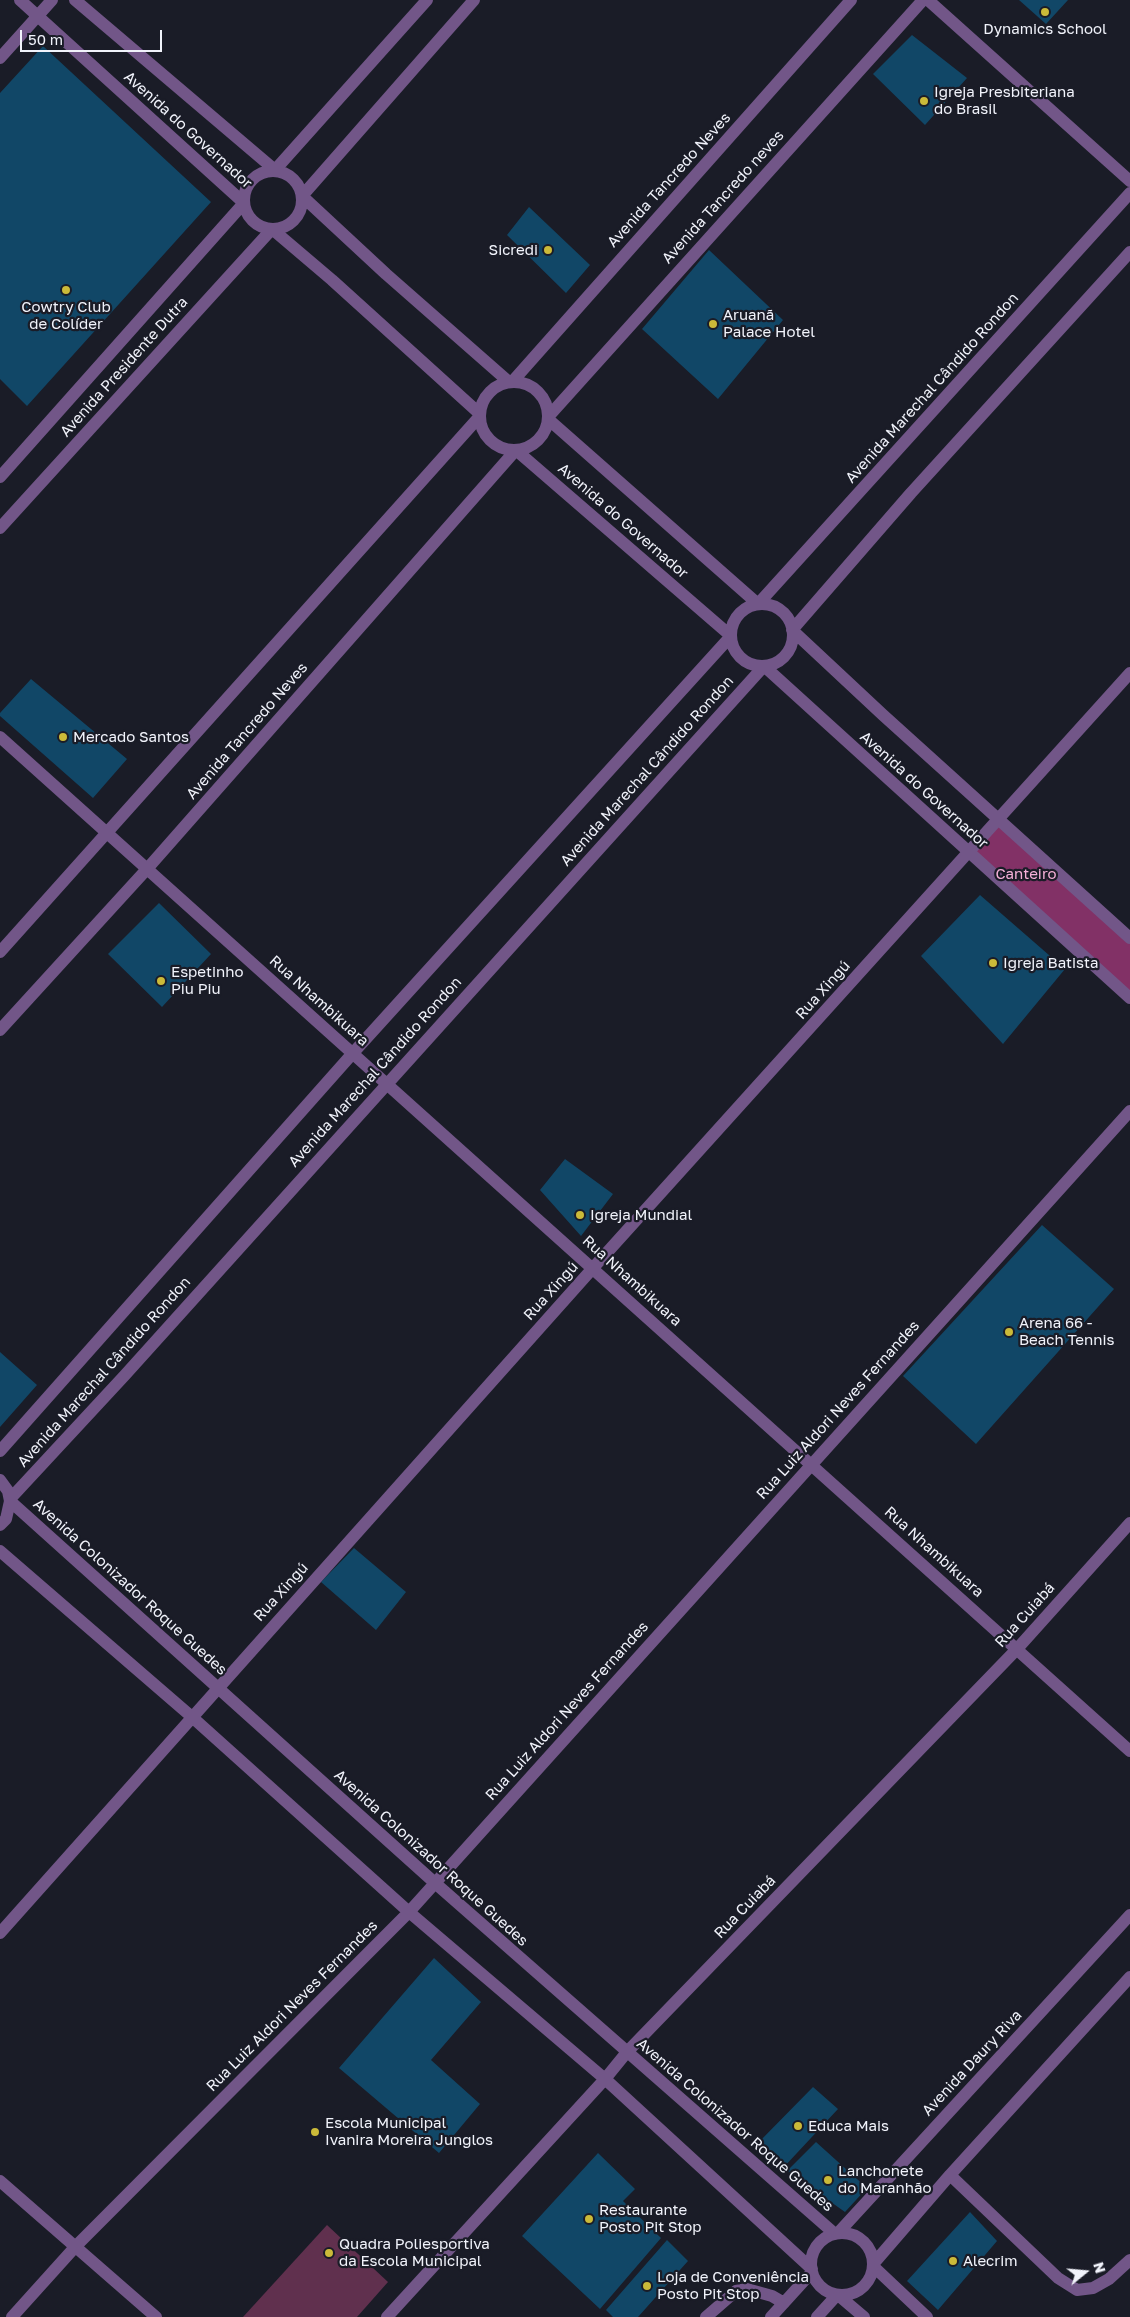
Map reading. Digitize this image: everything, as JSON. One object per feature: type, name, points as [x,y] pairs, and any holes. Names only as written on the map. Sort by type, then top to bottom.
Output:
[{"type":"street","name":"Avenida do Governador","points":[[20,0],[244,203]]},
{"type":"street","points":[[0,58],[52,0]]},
{"type":"street","name":"Avenida do Governador","points":[[75,0],[274,170]]},
{"type":"street","points":[[274,170],[426,0]]},
{"type":"street","points":[[302,196],[474,0]]},
{"type":"street","name":"Avenida Tancredo Neves","points":[[511,382],[851,0]]},
{"type":"street","name":"Avenida Tancredo neves","points":[[548,418],[923,0]]},
{"type":"street","points":[[928,0],[1130,181]]},
{"type":"street","points":[[272,229],[291,223],[298,215],[302,206],[299,186],[293,178],[274,170],[256,176],[249,184],[245,193],[244,203],[250,218],[257,224],[272,229],[332,280],[480,415]]},
{"type":"street","name":"Avenida Marechal Cândido Rondon","points":[[758,604],[1130,194]]},
{"type":"street","points":[[302,196],[386,274],[511,382]]},
{"type":"street","name":"Avenida Presidente Dutra","points":[[0,476],[244,203]]},
{"type":"street","name":"Avenida Presidente Dutra","points":[[0,528],[272,229]]},
{"type":"street","points":[[792,630],[918,485],[1130,252]]},
{"type":"street","points":[[511,382],[532,387],[541,395],[546,405],[548,418],[547,427],[538,440],[525,449],[516,451],[504,449],[493,444],[481,426],[480,415],[482,403],[489,393],[498,386],[511,382]]},
{"type":"street","points":[[0,952],[480,415]]},
{"type":"street","name":"Avenida do Governador","points":[[548,418],[758,604]]},
{"type":"street","name":"Avenida do Governador","points":[[516,451],[731,636]]},
{"type":"street","name":"Avenida Tancredo Neves","points":[[0,1030],[147,869],[516,451]]},
{"type":"street","points":[[758,604],[776,608],[790,621],[792,630],[791,645],[783,658],[774,664],[764,666],[745,661],[738,654],[731,636],[732,627],[742,612],[758,604]]},
{"type":"street","name":"Avenida do Governador","points":[[792,630],[1130,938]]},
{"type":"street","name":"Avenida Marechal Cândido Rondon","points":[[0,1451],[354,1053],[731,636]]},
{"type":"street","name":"Avenida do Governador","points":[[764,666],[1130,998]]},
{"type":"street","name":"Avenida Marechal Cândido Rondon","points":[[10,1500],[125,1376],[386,1083],[764,666]]},
{"type":"street","name":"Rua Xingú","points":[[0,1933],[593,1268],[1130,673]]},
{"type":"street","name":"Rua Nhambikuara","points":[[0,737],[1130,1750]]},
{"type":"street","name":"Rua Luiz Aldori Neves Fernandes","points":[[12,2317],[76,2246],[409,1912],[1130,1110]]},
{"type":"street","points":[[0,1480],[8,1491],[10,1500],[6,1520],[0,1525]]},
{"type":"street","name":"Avenida Colonizador Roque Guedes","points":[[10,1500],[435,1883],[836,2234]]},
{"type":"street","name":"Rua Cuiabá","points":[[387,2317],[605,2079],[626,2052],[1018,1649],[1130,1523]]},
{"type":"street","points":[[0,1550],[192,1717],[409,1912],[605,2079],[812,2270],[821,2287],[838,2295],[864,2317]]},
{"type":"street","name":"Avenida Daury Riva","points":[[836,2234],[1130,1916]]},
{"type":"street","points":[[817,2317],[838,2295],[855,2292],[864,2287],[874,2265],[950,2175],[1130,1977]]},
{"type":"street","points":[[950,2175],[1058,2278],[1077,2290],[1093,2288],[1109,2279],[1130,2260]]},
{"type":"street","points":[[0,2181],[156,2317]]},
{"type":"street","points":[[771,2317],[812,2270],[814,2252],[819,2243],[836,2234],[856,2237],[864,2243],[874,2265],[927,2317]]},
{"type":"street","points":[[706,2317],[736,2291],[747,2289],[784,2303]]},
{"type":"shaded area","name":"Quadra Poliesportiva da Escola Municipal","points":[[327,2225],[388,2282],[357,2317],[243,2317]]},
{"type":"green space","name":"Canteiro","points":[[1000,820],[1130,939],[1130,997],[969,853]]},
{"type":"building","name":"Dynamics School","points":[[1019,0],[1068,0],[1046,24]]},
{"type":"building","name":"Igreja Presbiteriana do Brasil","points":[[912,35],[967,78],[925,125],[873,74]]},
{"type":"building","name":"Cowtry Club de Colíder","points":[[43,46],[211,202],[27,406],[0,379],[0,93]]},
{"type":"building","name":"Sicredi","points":[[529,207],[590,265],[566,293],[507,235]]},
{"type":"building","name":"Aruanã Palace Hotel","points":[[709,250],[783,320],[718,399],[642,329]]},
{"type":"building","name":"Mercado Santos","points":[[31,679],[127,759],[93,798],[0,716],[0,713]]},
{"type":"building","name":"Igreja Batista","points":[[980,895],[1065,969],[1003,1044],[921,956]]},
{"type":"building","name":"Espetinho Piu Piu","points":[[159,903],[211,954],[162,1007],[108,954]]},
{"type":"building","name":"Igreja Mundial","points":[[565,1159],[613,1194],[581,1236],[540,1190]]},
{"type":"building","name":"Arena 66 - Beach Tennis","points":[[1042,1225],[1114,1289],[976,1444],[903,1376]]},
{"type":"building","points":[[0,1352],[37,1385],[0,1427]]},
{"type":"building","points":[[354,1548],[406,1592],[376,1630],[321,1582]]},
{"type":"building","points":[[434,1958],[481,2002],[431,2060],[480,2104],[439,2153],[339,2068]]},
{"type":"building","name":"Educa Mais","points":[[813,2087],[838,2109],[783,2168],[758,2143]]},
{"type":"building","name":"Lanchonete do Maranhão","points":[[816,2142],[867,2188],[845,2212],[787,2171]]},
{"type":"building","name":"Restaurante Posto Pit Stop","points":[[598,2153],[635,2189],[623,2201],[661,2238],[600,2309],[522,2236]]},
{"type":"building","name":"Alecrim","points":[[970,2212],[997,2241],[938,2310],[907,2281]]},
{"type":"building","name":"Loja de Conveniência Posto Pit Stop","points":[[667,2240],[688,2261],[638,2317],[613,2317],[606,2310]]},
{"type":"place","name":"Dynamics School","points":[[1045,12]]},
{"type":"place","name":"Igreja Presbiteriana do Brasil","points":[[924,101]]},
{"type":"place","name":"Sicredi","points":[[548,250]]},
{"type":"place","name":"Cowtry Club de Colíder","points":[[66,290]]},
{"type":"place","name":"Aruanã Palace Hotel","points":[[713,324]]},
{"type":"place","name":"Mercado Santos","points":[[63,737]]},
{"type":"place","name":"Igreja Batista","points":[[993,963]]},
{"type":"place","name":"Espetinho Piu Piu","points":[[161,981]]},
{"type":"place","name":"Igreja Mundial","points":[[580,1215]]},
{"type":"place","name":"Arena 66 - Beach Tennis","points":[[1009,1332]]},
{"type":"place","name":"Educa Mais","points":[[798,2126]]},
{"type":"place","name":"Escola Municipal Ivanira Moreira Junglos","points":[[315,2132]]},
{"type":"place","name":"Lanchonete do Maranhão","points":[[828,2180]]},
{"type":"place","name":"Restaurante Posto Pit Stop","points":[[589,2219]]},
{"type":"place","name":"Quadra Poliesportiva da Escola Municipal","points":[[329,2253]]},
{"type":"place","name":"Alecrim","points":[[953,2261]]},
{"type":"place","name":"Loja de Conveniência Posto Pit Stop","points":[[647,2286]]}]
